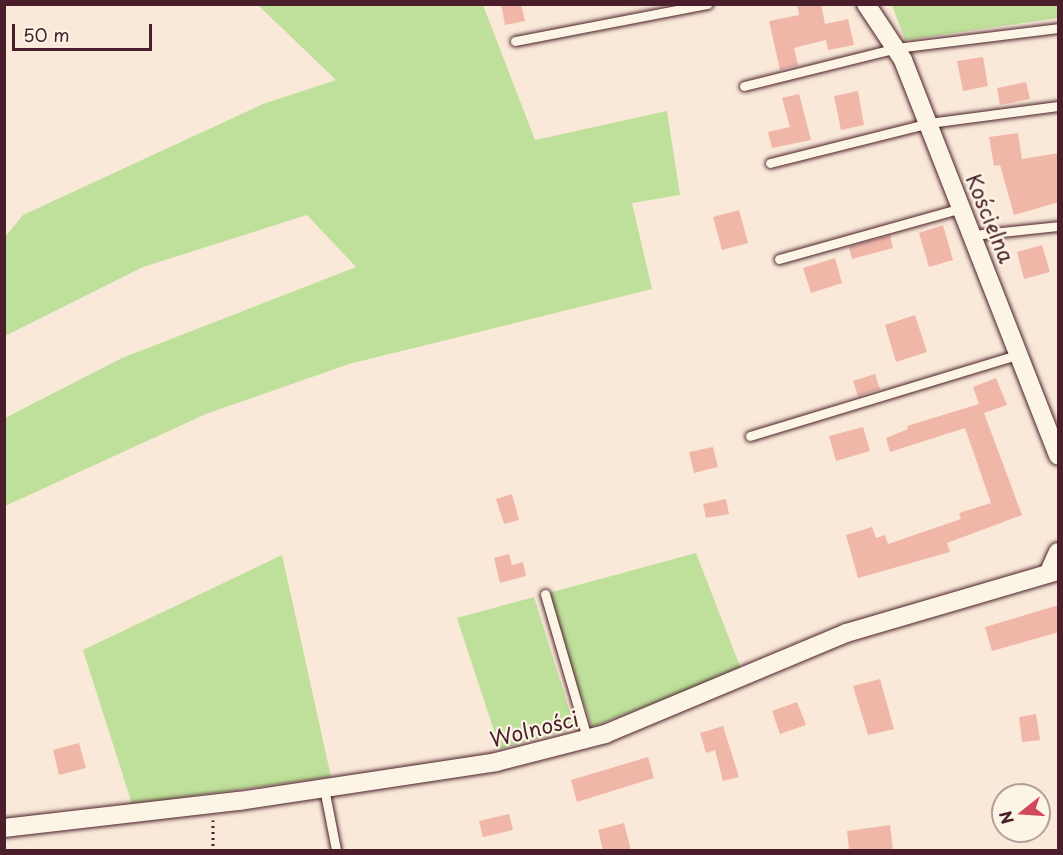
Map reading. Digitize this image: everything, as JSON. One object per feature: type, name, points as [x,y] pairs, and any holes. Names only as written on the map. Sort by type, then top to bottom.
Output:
[{"type":"street","name":"Kościelna","points":[[866,4],[896,48],[929,123],[1059,456]]},
{"type":"street","name":"Wolności","points":[[4,828],[213,804],[496,762],[586,738],[846,633],[1054,572],[1059,552]]},
{"type":"lane","points":[[515,41],[707,4]]},
{"type":"lane","points":[[744,86],[896,48],[1059,28]]},
{"type":"lane","points":[[770,164],[929,123],[1059,106]]},
{"type":"lane","points":[[779,259],[963,208]]},
{"type":"lane","points":[[973,235],[1059,226]]},
{"type":"lane","points":[[750,436],[1021,354]]},
{"type":"lane","points":[[545,594],[586,738]]},
{"type":"lane","points":[[324,788],[336,850]]},
{"type":"path","points":[[213,804],[213,850]]},
{"type":"green space","points":[[258,5],[483,5],[535,140],[667,111],[680,195],[632,203],[652,289],[349,364],[206,414],[5,506],[5,418],[122,358],[356,267],[307,215],[143,267],[5,336],[5,237],[23,215],[263,104],[336,80]]},
{"type":"green space","points":[[892,5],[1058,5],[1058,18],[905,40]]},
{"type":"green space","points":[[696,553],[741,669],[592,727],[545,594]]},
{"type":"green space","points":[[282,555],[331,777],[132,804],[83,650]]},
{"type":"green space","points":[[534,597],[575,728],[500,749],[457,618]]},
{"type":"building","points":[[501,4],[521,4],[525,21],[505,25]]},
{"type":"building","points":[[797,4],[821,4],[825,24],[848,19],[854,45],[828,50],[826,40],[794,48],[798,65],[780,70],[769,21],[799,15]]},
{"type":"building","points":[[983,57],[988,86],[963,91],[957,61]]},
{"type":"building","points":[[1026,82],[1030,99],[1000,105],[997,88]]},
{"type":"building","points":[[858,91],[864,125],[841,130],[834,96]]},
{"type":"building","points":[[799,94],[811,140],[772,148],[768,132],[790,127],[782,98]]},
{"type":"building","points":[[1018,133],[1022,159],[1059,153],[1059,202],[1014,215],[1000,165],[994,166],[989,137]]},
{"type":"building","points":[[739,210],[748,243],[722,250],[713,217]]},
{"type":"building","points":[[943,225],[953,260],[929,267],[919,233]]},
{"type":"building","points":[[890,235],[893,248],[852,259],[849,247]]},
{"type":"building","points":[[1042,245],[1050,272],[1024,279],[1017,252]]},
{"type":"building","points":[[835,258],[842,283],[811,293],[803,268]]},
{"type":"building","points":[[915,315],[927,352],[896,362],[885,325]]},
{"type":"building","points":[[875,374],[880,389],[858,396],[853,381]]},
{"type":"building","points":[[996,378],[1007,405],[984,413],[1022,515],[947,543],[950,552],[858,578],[846,535],[872,527],[876,538],[885,535],[888,544],[961,519],[959,513],[991,503],[965,428],[890,452],[886,438],[908,429],[907,426],[979,404],[973,387]]},
{"type":"building","points":[[863,427],[870,451],[836,461],[829,436]]},
{"type":"building","points":[[713,447],[718,467],[694,473],[689,452]]},
{"type":"building","points":[[512,494],[519,520],[504,524],[496,499]]},
{"type":"building","points":[[726,499],[729,514],[706,518],[703,504]]},
{"type":"building","points":[[509,554],[512,565],[523,562],[526,576],[500,583],[494,558]]},
{"type":"building","points":[[1059,605],[1059,632],[992,651],[985,627]]},
{"type":"building","points":[[880,679],[894,729],[868,735],[853,686]]},
{"type":"building","points":[[797,702],[806,725],[780,734],[772,711]]},
{"type":"building","points":[[1036,714],[1040,740],[1022,742],[1019,717]]},
{"type":"building","points":[[723,726],[739,777],[723,781],[715,750],[706,753],[700,733]]},
{"type":"building","points":[[79,743],[86,768],[59,775],[53,750]]},
{"type":"building","points":[[648,757],[654,778],[577,802],[571,780]]},
{"type":"building","points":[[509,814],[513,830],[483,837],[479,821]]},
{"type":"building","points":[[624,823],[631,850],[603,850],[598,830]]},
{"type":"building","points":[[890,825],[893,850],[849,850],[847,831]]}]
